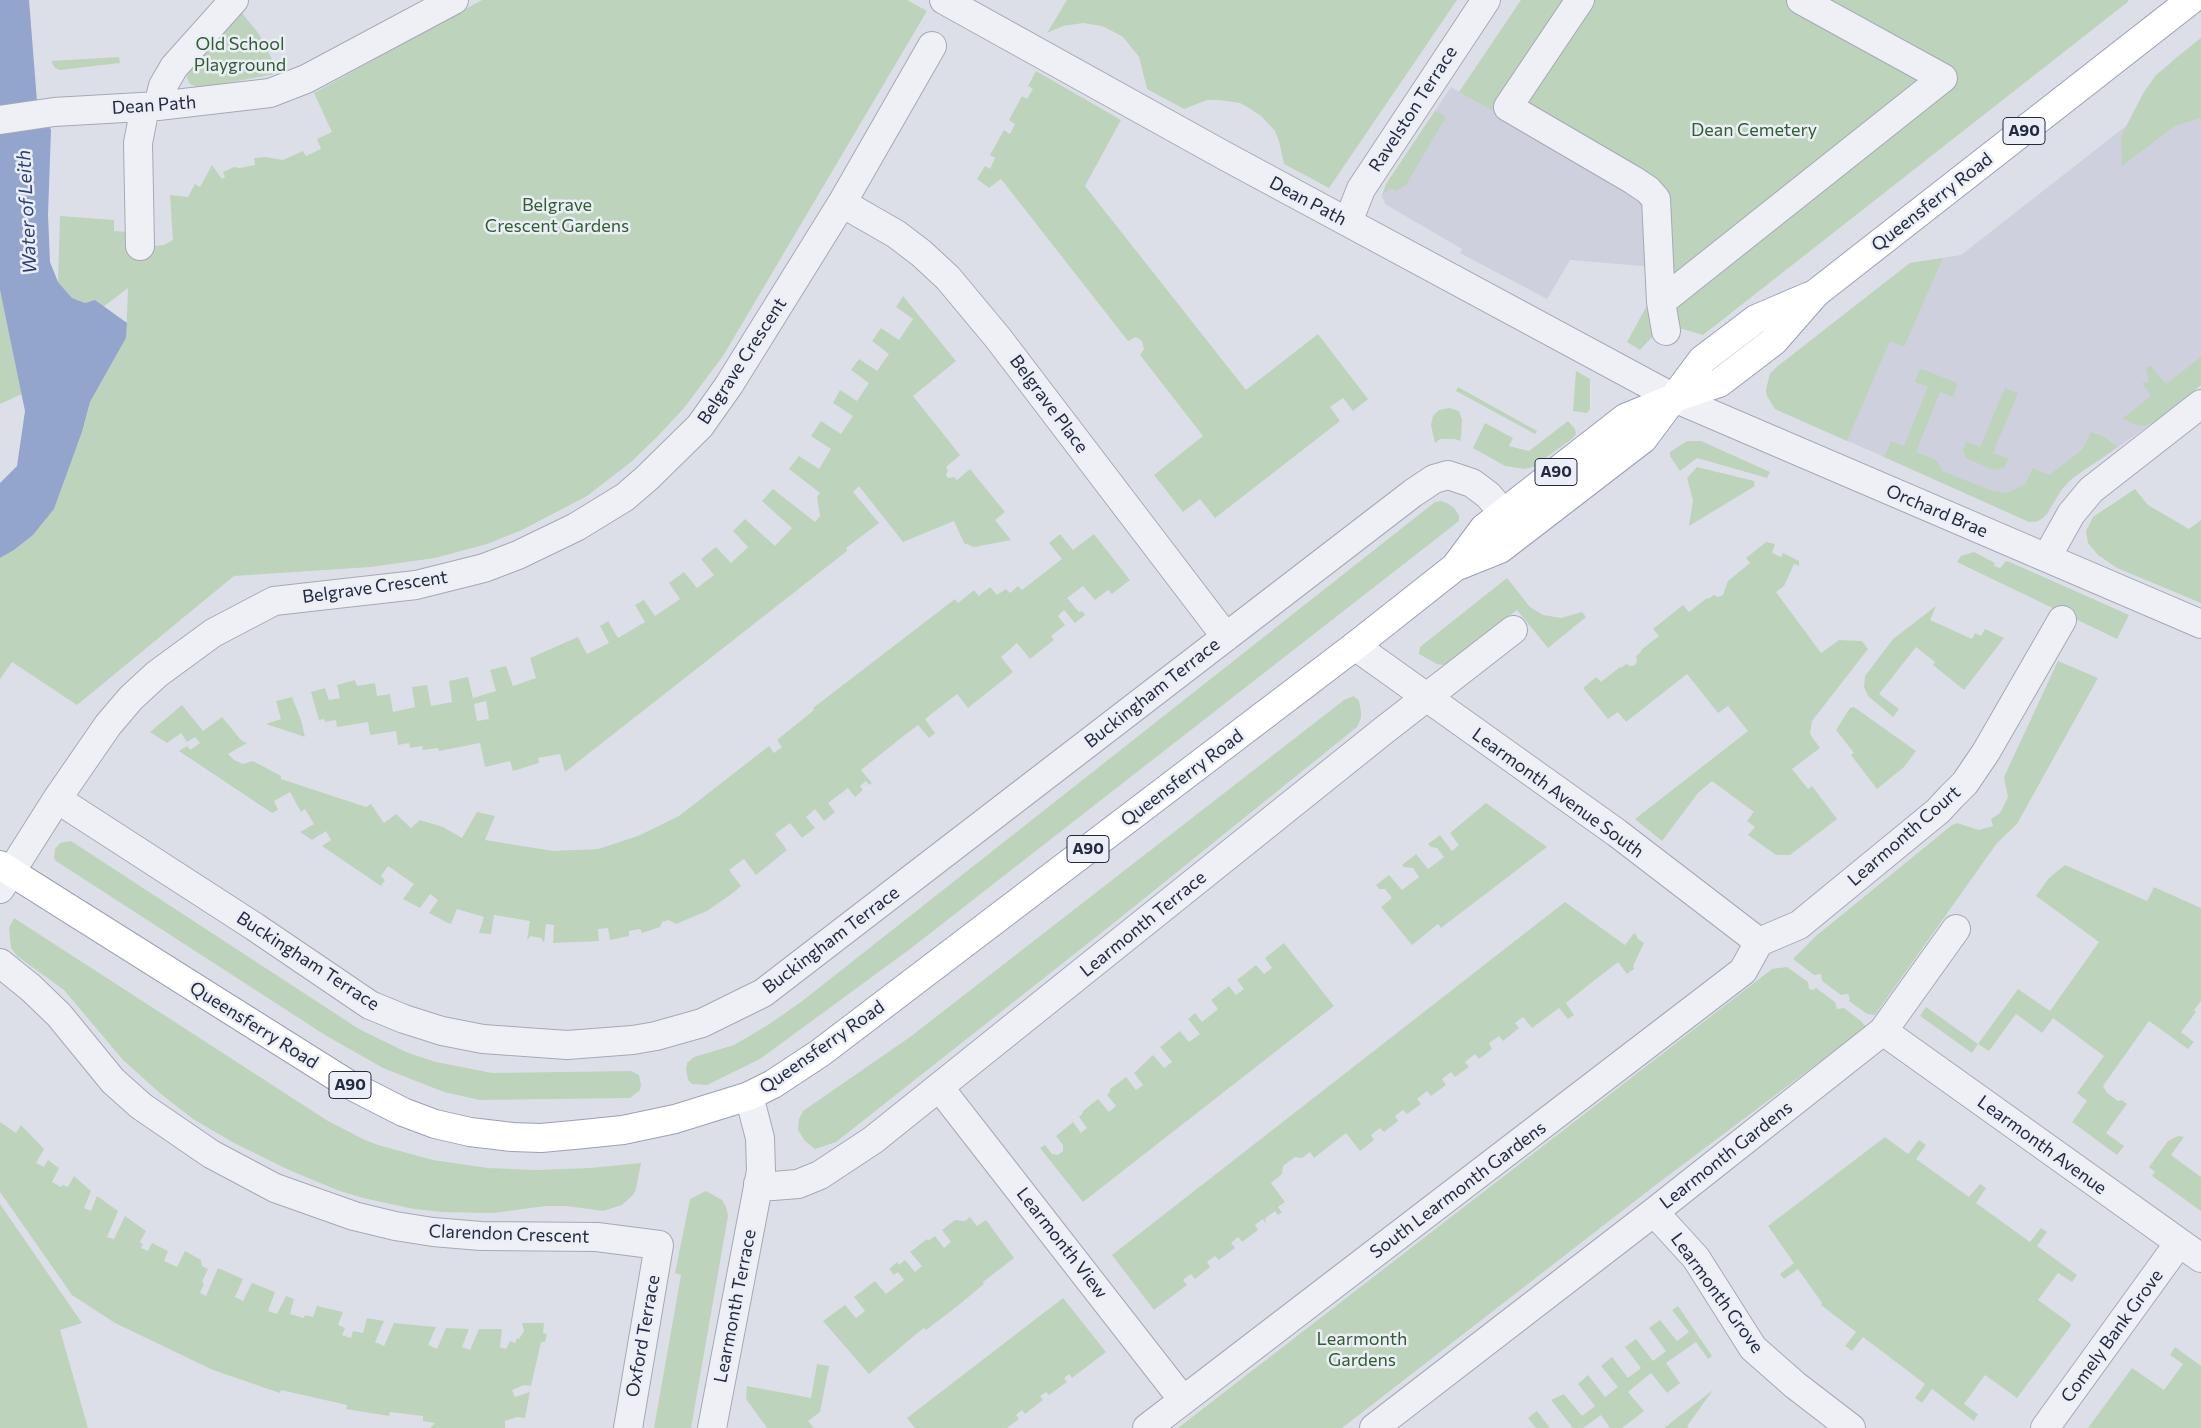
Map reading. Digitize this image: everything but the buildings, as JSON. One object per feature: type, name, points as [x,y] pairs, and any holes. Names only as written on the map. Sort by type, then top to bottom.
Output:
[{"type":"main road","name":"Queensferry Road","points":[[4,875],[348,1084],[402,1112],[435,1124],[470,1132],[541,1138],[623,1130],[682,1117],[749,1096],[773,1084],[820,1053],[1355,646],[1455,567],[1484,528],[1625,418],[1674,398],[1720,383],[1774,341],[1816,294],[2191,0]]},
{"type":"main road","name":"Queensferry Road","points":[[1455,567],[1500,549],[1643,439],[1674,398]]},
{"type":"street","points":[[140,246],[138,143],[151,106],[174,67],[234,0]]},
{"type":"street","name":"Dean Path","points":[[944,0],[1105,91],[1674,398]]},
{"type":"street","name":"Ravelston Terrace","points":[[1348,222],[1361,189],[1486,0]]},
{"type":"street","points":[[1580,0],[1508,107],[1633,180],[1648,190],[1656,200],[1661,302],[1666,331]]},
{"type":"street","points":[[1661,302],[1943,78],[1801,0]]},
{"type":"street","name":"Dean Path","points":[[0,120],[54,112],[151,106],[270,93],[306,79],[443,6]]},
{"type":"street","name":"Belgrave Crescent","points":[[4,875],[108,725],[131,698],[185,652],[213,633],[258,608],[274,602],[299,597],[416,585],[484,568],[518,555],[576,527],[625,497],[686,441],[716,405],[842,204],[932,46]]},
{"type":"street","name":"Belgrave Place","points":[[842,204],[908,243],[954,285],[998,338],[1226,637]]},
{"type":"street","name":"Orchard Brae","points":[[1674,398],[2201,624]]},
{"type":"street","points":[[2047,557],[2071,514],[2097,484],[2201,404]]},
{"type":"street","name":"Buckingham Terrace","points":[[57,799],[255,927],[370,1005],[404,1019],[442,1031],[483,1038],[567,1046],[656,1036],[702,1022],[763,993],[1413,493],[1434,479],[1448,475],[1465,479],[1480,488],[1521,533]]},
{"type":"street","name":"Learmonth Court","points":[[1759,942],[1799,925],[1938,811],[1965,783],[1986,752],[2062,620]]},
{"type":"street","name":"Learmonth Terrace","points":[[758,1184],[773,1186],[798,1184],[820,1175],[873,1140],[1513,630]]},
{"type":"street","name":"Learmonth Avenue South","points":[[1355,646],[1617,833],[1759,942]]},
{"type":"street","name":"Learmonth Gardens","points":[[1374,1428],[1654,1212],[1883,1031],[1956,929]]},
{"type":"street","name":"South Learmonth Gardens","points":[[1147,1428],[1743,971],[1759,942]]},
{"type":"street","name":"Clarendon Crescent","points":[[0,963],[60,1015],[113,1081],[141,1106],[211,1154],[275,1188],[354,1216],[396,1226],[481,1236],[597,1237],[659,1245]]},
{"type":"street","name":"Learmonth Avenue","points":[[1883,1031],[2201,1258]]},
{"type":"street","name":"Learmonth View","points":[[939,1087],[1184,1400]]},
{"type":"street","name":"Learmonth Terrace","points":[[712,1428],[761,1166],[761,1145],[749,1096]]},
{"type":"street","name":"Learmonth Grove","points":[[1654,1212],[1696,1258],[1753,1348],[1795,1386],[1851,1428]]},
{"type":"street","name":"Comely Bank Grove","points":[[2045,1428],[2179,1243]]},
{"type":"street","name":"Oxford Terrace","points":[[628,1428],[659,1245]]},
{"type":"shaded area","points":[[2201,38],[2201,385],[2155,421],[2076,475],[2062,489],[2047,515],[2038,521],[2032,522],[1775,409],[1767,396],[1766,390],[1770,374],[1778,366],[1910,263],[1961,255],[2126,126],[2144,92],[2174,59]]},
{"type":"shaded area","points":[[1451,87],[1639,192],[1650,210],[1654,267],[1570,260],[1547,299],[1460,253],[1462,249],[1385,204],[1382,196],[1386,184]]},
{"type":"green space","name":"Belgrave Crescent Gardens","points":[[482,0],[907,0],[927,11],[723,356],[684,408],[657,437],[631,462],[587,496],[522,530],[487,544],[435,558],[370,567],[234,576],[77,705],[12,662],[0,679],[0,558],[33,535],[54,509],[82,432],[90,402],[126,338],[128,288],[103,307],[95,300],[85,303],[72,298],[58,282],[60,216],[114,220],[114,231],[129,232],[153,246],[164,245],[173,240],[170,195],[188,197],[195,184],[200,187],[212,165],[222,179],[225,177],[223,172],[234,167],[240,168],[255,165],[254,158],[266,157],[283,160],[303,151],[306,156],[321,149],[317,139],[332,132],[314,93]]},
{"type":"green space","points":[[1067,0],[1457,0],[1329,188],[1284,164],[1275,131],[1261,116],[1240,103],[1207,100],[1184,109],[1147,89],[1139,57],[1123,37],[1102,26],[1083,23],[1063,26],[1047,33]]},
{"type":"green space","name":"Dean Cemetery","points":[[1521,0],[2129,1],[1703,335],[1683,329],[1673,329],[1653,336],[1640,350],[1627,342],[1651,298],[1650,210],[1639,192],[1459,92]]},
{"type":"green space","name":"Old School Playground","points":[[242,13],[259,34],[275,65],[273,68],[275,74],[200,88],[190,84],[187,78],[188,72]]},
{"type":"green space","points":[[2201,38],[2201,118],[2175,126],[2122,166],[2121,137],[2144,92],[2156,75]]},
{"type":"green space","points":[[119,57],[120,63],[60,70],[55,68],[51,61]]},
{"type":"green space","points":[[1036,71],[1121,120],[1085,186],[1246,390],[1318,334],[1368,399],[1353,411],[1343,398],[1330,407],[1340,421],[1215,518],[1200,499],[1183,512],[1154,475],[1203,436],[1140,355],[1144,349],[1142,341],[1136,337],[1128,341],[1001,179],[989,188],[977,179],[985,166],[990,169],[995,158],[990,155],[1004,130],[1010,134],[1015,124],[1009,120],[1022,96],[1027,99],[1033,89],[1028,86]]},
{"type":"green space","points":[[1435,111],[1446,117],[1406,185],[1396,191],[1390,188],[1382,196],[1386,184]]},
{"type":"green space","points":[[1943,258],[1904,347],[1890,341],[1847,441],[1775,409],[1767,396],[1766,390],[1770,374],[1778,366],[1910,263]]},
{"type":"green space","points":[[0,290],[22,394],[0,404]]},
{"type":"green space","points":[[903,296],[956,361],[913,396],[960,455],[946,467],[948,478],[954,477],[957,480],[970,469],[1005,512],[995,520],[1011,540],[974,547],[964,543],[954,521],[903,542],[859,486],[853,492],[879,523],[846,548],[847,551],[565,772],[560,754],[538,758],[539,763],[513,771],[510,761],[485,767],[480,743],[439,751],[438,748],[423,750],[422,746],[410,748],[409,743],[398,745],[396,731],[370,735],[368,722],[337,727],[336,720],[325,722],[324,719],[319,720],[311,692],[325,688],[329,700],[340,698],[337,685],[355,680],[357,686],[375,683],[377,696],[390,694],[393,712],[415,707],[412,687],[427,685],[431,706],[452,702],[449,681],[468,677],[473,698],[496,691],[490,670],[506,666],[513,686],[536,678],[530,658],[578,637],[587,654],[609,643],[600,626],[608,621],[618,638],[645,622],[635,605],[644,600],[655,616],[680,599],[669,583],[684,572],[697,588],[714,575],[701,559],[716,547],[731,563],[748,547],[733,531],[745,519],[775,546],[792,528],[762,501],[773,489],[815,522],[820,516],[817,497],[820,493],[789,469],[799,456],[819,469],[831,449],[811,436],[821,421],[841,434],[853,416],[833,403],[840,390],[857,401],[869,383],[851,370],[859,359],[877,371],[889,354],[872,341],[881,328],[899,340],[913,319],[896,307]],"holes":[[[486,701],[489,719],[477,721],[474,704]]]},
{"type":"green space","points":[[2201,357],[2201,385],[2155,421],[2145,426],[2135,425],[2123,418],[2151,396],[2142,383],[2149,382],[2146,368],[2150,365],[2166,384]]},
{"type":"green space","points":[[1922,369],[1955,382],[1957,386],[1953,397],[1940,392],[1916,452],[1934,459],[1940,465],[1942,471],[1993,491],[2007,493],[2025,484],[2033,468],[2049,475],[2082,450],[2091,432],[2105,437],[2117,447],[2070,480],[2043,518],[2038,521],[2029,522],[1884,457],[1891,441],[1904,446],[1928,387],[1915,382],[1919,371]]},
{"type":"green space","points":[[1576,371],[1590,379],[1590,409],[1587,413],[1573,411]]},
{"type":"green space","points":[[1458,387],[1537,431],[1535,434],[1456,391]]},
{"type":"green space","points":[[2005,388],[2018,393],[1993,453],[2009,459],[2004,468],[1993,470],[1966,458],[1963,451],[1966,441],[1980,447]]},
{"type":"green space","points":[[1449,408],[1459,411],[1462,419],[1460,441],[1440,439],[1435,443],[1431,425],[1433,416],[1439,410]]},
{"type":"green space","points":[[1568,421],[1575,429],[1576,434],[1573,438],[1533,467],[1525,469],[1505,466],[1473,448],[1485,423],[1513,438],[1509,446],[1529,451]]},
{"type":"green space","points":[[1687,441],[1701,441],[1770,472],[1767,478],[1697,458],[1680,471],[1670,456],[1670,452]]},
{"type":"green space","points":[[1697,467],[1754,481],[1755,486],[1689,526],[1693,500],[1687,478]]},
{"type":"green space","points":[[2135,489],[2148,505],[2189,529],[2201,520],[2201,603],[2117,568],[2098,555],[2088,543],[2086,531],[2093,517]]},
{"type":"green space","points":[[1441,501],[1454,508],[1459,515],[1459,521],[910,949],[760,1059],[707,1085],[692,1084],[688,1080],[687,1063],[694,1057],[734,1045],[768,1025],[801,1002],[1435,502]]},
{"type":"green space","points":[[1060,534],[1073,550],[1094,534],[1130,580],[1112,594],[1108,590],[1095,600],[1083,586],[1067,598],[1079,612],[1082,611],[1085,615],[1075,623],[1064,610],[1058,616],[1065,625],[1051,636],[1054,640],[1030,659],[1017,643],[1001,657],[1013,672],[968,708],[957,694],[925,719],[935,733],[929,738],[918,725],[906,734],[861,770],[872,783],[869,785],[866,781],[860,786],[863,790],[855,797],[848,788],[828,803],[835,812],[824,821],[815,809],[806,817],[815,828],[802,838],[790,823],[775,834],[787,850],[756,875],[744,859],[729,870],[741,886],[733,893],[707,911],[676,924],[669,920],[662,922],[660,927],[642,933],[640,929],[629,931],[629,936],[610,940],[608,928],[598,929],[599,941],[553,943],[554,925],[546,924],[544,943],[541,938],[531,936],[527,940],[530,921],[494,915],[491,934],[479,933],[484,917],[457,909],[451,924],[448,923],[429,913],[438,900],[430,894],[420,908],[403,899],[414,884],[388,866],[381,876],[385,880],[381,886],[322,846],[331,840],[326,831],[312,840],[300,832],[314,824],[305,809],[301,812],[290,792],[274,801],[278,810],[272,813],[179,751],[187,746],[190,750],[200,743],[195,737],[187,742],[181,733],[167,743],[150,732],[182,705],[203,731],[222,717],[241,740],[247,743],[228,754],[234,760],[243,764],[253,761],[281,776],[281,779],[366,807],[371,804],[384,823],[396,814],[411,828],[420,820],[443,827],[462,838],[477,812],[495,816],[485,840],[553,851],[598,849],[638,836],[679,816],[769,746],[774,753],[782,747],[777,740],[814,710],[813,708],[955,599],[958,603],[974,590],[979,596],[990,587],[997,595],[1006,589],[1010,593],[1018,586],[1022,590],[1062,559],[1049,543]]},
{"type":"green space","points":[[1766,542],[1775,544],[1772,553],[1781,557],[1783,553],[1799,561],[1799,566],[1794,564],[1784,586],[1776,592],[1821,653],[1839,640],[1862,641],[1868,649],[1812,721],[1810,734],[1820,748],[1792,769],[1808,789],[1812,786],[1837,819],[1790,855],[1776,855],[1748,835],[1755,827],[1747,821],[1754,812],[1712,781],[1698,793],[1662,841],[1635,819],[1748,731],[1728,706],[1718,713],[1687,674],[1626,722],[1618,712],[1608,719],[1583,688],[1596,677],[1601,682],[1626,664],[1635,665],[1637,661],[1636,656],[1659,636],[1653,629],[1683,605],[1689,612],[1707,598],[1714,595],[1718,597],[1723,595],[1728,581],[1750,563],[1746,558]]},
{"type":"green space","points":[[1974,552],[1995,563],[1994,566],[2000,568],[2006,561],[2012,563],[2129,615],[2117,639],[1957,562],[1961,556]]},
{"type":"green space","points":[[1507,578],[1530,607],[1543,615],[1561,618],[1582,612],[1586,617],[1548,648],[1517,610],[1444,665],[1437,664],[1419,654],[1420,647]]},
{"type":"green space","points":[[1936,606],[1930,620],[1972,639],[1975,633],[1981,636],[1985,629],[2004,638],[1964,690],[1933,665],[1935,662],[1916,647],[1879,694],[1899,709],[1893,717],[1868,696],[1864,687],[1865,676],[1893,639]]},
{"type":"green space","points":[[2058,661],[2098,678],[2017,824],[1997,843],[1875,1015],[1867,1014],[1849,1001],[1848,994],[1841,995],[1822,981],[1821,974],[1814,975],[1793,959],[1816,936],[1952,825],[1957,823],[1979,830],[1993,826],[1991,819],[2000,813],[2008,797],[2004,777]]},
{"type":"green space","points":[[1354,696],[1359,701],[1361,711],[1361,718],[1357,727],[1115,922],[836,1142],[815,1149],[805,1141],[798,1130],[799,1119],[803,1111],[910,1037],[1344,700]]},
{"type":"green space","points":[[292,697],[305,737],[266,724],[281,719],[276,701]]},
{"type":"green space","points":[[1854,707],[1916,751],[1904,767],[1877,789],[1851,755],[1854,753],[1836,730],[1850,708]]},
{"type":"green space","points":[[1486,803],[1547,847],[1441,928],[1438,924],[1412,945],[1381,907],[1392,898],[1385,889],[1379,889],[1376,885],[1389,875],[1402,890],[1419,877],[1413,868],[1402,865],[1416,854],[1428,869],[1444,857],[1437,848],[1431,847],[1428,844],[1440,835],[1452,851],[1459,845],[1450,833]]},
{"type":"green space","points":[[71,841],[359,1029],[406,1052],[436,1062],[492,1073],[631,1071],[639,1075],[640,1090],[630,1098],[480,1100],[444,1092],[383,1068],[325,1035],[56,861],[54,858],[55,849],[60,843]]},
{"type":"green space","points":[[2065,865],[2147,901],[2154,887],[2201,908],[2201,1001],[2194,1010],[2196,1012],[2181,1032],[2194,1042],[2188,1049],[2149,1021],[2103,1086],[2107,1093],[2118,1101],[2122,1100],[2127,1104],[2106,1133],[2124,1146],[2117,1155],[2072,1122],[2087,1101],[2077,1093],[2104,1056],[2053,1018],[2042,1033],[2016,1014],[1989,1051],[1978,1044],[2018,989],[2050,1011],[2099,942],[2036,896],[2049,878]]},
{"type":"green space","points":[[1565,902],[1625,945],[1634,933],[1644,943],[1633,966],[1634,969],[1627,974],[1618,962],[1566,1003],[1574,1015],[1568,1019],[1559,1008],[1532,1028],[1523,1017],[1515,1023],[1519,1028],[1503,1041],[1499,1036],[1489,1043],[1492,1049],[1479,1059],[1475,1054],[1465,1062],[1469,1067],[1455,1077],[1451,1072],[1442,1079],[1446,1085],[1431,1096],[1427,1091],[1417,1099],[1421,1104],[1407,1114],[1403,1110],[1395,1116],[1398,1121],[1384,1132],[1380,1128],[1371,1135],[1374,1140],[1360,1151],[1346,1133],[1314,1158],[1310,1152],[1302,1158],[1295,1157],[1283,1166],[1282,1174],[1271,1183],[1285,1202],[1278,1207],[1282,1212],[1278,1215],[1275,1211],[1265,1219],[1266,1224],[1263,1219],[1255,1225],[1258,1230],[1242,1242],[1238,1237],[1231,1243],[1235,1248],[1219,1260],[1215,1256],[1207,1262],[1210,1267],[1195,1279],[1191,1274],[1183,1280],[1187,1285],[1154,1310],[1112,1255]]},
{"type":"green space","points":[[14,918],[328,1121],[365,1140],[433,1160],[488,1168],[536,1170],[590,1168],[641,1163],[636,1189],[633,1195],[622,1205],[603,1211],[567,1206],[545,1206],[494,1213],[442,1212],[414,1209],[363,1198],[337,1190],[289,1170],[234,1143],[193,1119],[161,1094],[123,1060],[64,990],[17,956],[11,948],[9,928]]},
{"type":"green space","points":[[1284,943],[1334,1006],[1083,1202],[1040,1148],[1045,1145],[1052,1154],[1058,1155],[1063,1151],[1063,1145],[1056,1136],[1073,1122],[1081,1133],[1087,1128],[1079,1117],[1083,1111],[1098,1099],[1109,1112],[1116,1106],[1107,1095],[1110,1089],[1126,1077],[1136,1090],[1143,1085],[1134,1073],[1153,1055],[1164,1068],[1172,1062],[1160,1047],[1180,1031],[1189,1042],[1200,1034],[1188,1019],[1195,1013],[1202,1022],[1218,1009],[1211,1000],[1229,986],[1236,995],[1244,989],[1237,980],[1256,965],[1264,974],[1272,968],[1265,958]]},
{"type":"green space","name":"Learmonth Gardens","points":[[1787,967],[1808,982],[1809,989],[1813,990],[1816,988],[1835,1002],[1837,1009],[1844,1008],[1866,1027],[1657,1184],[1342,1428],[1178,1428],[1772,969]]},
{"type":"green space","points":[[1926,1007],[1978,1044],[1972,1053],[1920,1016]]},
{"type":"green space","points":[[0,1122],[16,1133],[21,1125],[44,1149],[36,1163],[44,1167],[48,1160],[59,1168],[52,1182],[61,1187],[63,1185],[68,1187],[74,1176],[91,1191],[84,1208],[91,1211],[97,1196],[118,1211],[107,1237],[114,1239],[125,1216],[146,1231],[140,1242],[143,1244],[141,1248],[148,1251],[152,1243],[168,1251],[164,1261],[177,1267],[185,1251],[201,1260],[202,1266],[208,1269],[202,1282],[204,1284],[200,1293],[206,1296],[218,1268],[243,1279],[235,1297],[243,1301],[252,1283],[275,1292],[268,1311],[277,1314],[286,1296],[294,1299],[290,1314],[304,1318],[305,1315],[313,1317],[317,1306],[343,1312],[338,1325],[345,1328],[342,1335],[351,1338],[353,1331],[363,1333],[367,1318],[384,1321],[375,1342],[384,1346],[394,1323],[436,1327],[428,1345],[437,1349],[446,1328],[469,1329],[462,1347],[470,1350],[479,1329],[502,1329],[500,1347],[506,1349],[510,1341],[515,1343],[524,1331],[522,1323],[544,1323],[543,1333],[547,1334],[545,1342],[541,1342],[531,1386],[524,1385],[512,1390],[515,1397],[530,1392],[525,1418],[517,1417],[505,1421],[505,1428],[430,1428],[435,1423],[423,1421],[423,1416],[390,1412],[389,1416],[346,1409],[347,1405],[281,1390],[280,1393],[213,1370],[115,1323],[72,1295],[0,1192]]},
{"type":"green space","points":[[2178,1136],[2184,1137],[2171,1155],[2201,1177],[2201,1211],[2152,1176],[2155,1172],[2149,1167],[2168,1141]]},
{"type":"green space","points":[[1885,1137],[1908,1154],[1919,1140],[1926,1145],[1916,1159],[1969,1197],[1980,1184],[1986,1188],[1976,1203],[2030,1242],[2041,1228],[2047,1232],[2037,1246],[2077,1275],[2072,1282],[2058,1273],[2038,1300],[2071,1324],[2070,1327],[2017,1398],[1985,1375],[1964,1404],[1978,1414],[1974,1421],[1932,1389],[1922,1403],[1915,1398],[1925,1384],[1863,1337],[1852,1351],[1845,1346],[1856,1332],[1821,1305],[1822,1303],[1798,1269],[1784,1279],[1780,1274],[1794,1263],[1768,1226]]},
{"type":"green space","points":[[706,1191],[722,1200],[728,1216],[691,1428],[654,1428],[681,1275],[675,1273],[690,1199]]},
{"type":"green space","points":[[0,1204],[82,1323],[60,1330],[88,1428],[0,1428]]},
{"type":"green space","points":[[970,1217],[977,1226],[986,1220],[1014,1258],[983,1282],[984,1284],[955,1308],[926,1330],[924,1328],[869,1374],[823,1321],[845,1305],[856,1318],[865,1311],[854,1297],[875,1281],[886,1294],[904,1280],[898,1272],[894,1275],[889,1269],[897,1262],[899,1265],[905,1260],[915,1272],[922,1266],[910,1252],[927,1239],[928,1241],[935,1236],[944,1248],[951,1242],[942,1230],[955,1220],[965,1221]]},
{"type":"green space","points":[[1063,1298],[1106,1352],[1072,1378],[1069,1374],[1064,1378],[1067,1382],[1049,1395],[1046,1392],[1040,1396],[1043,1400],[1025,1414],[1022,1410],[1016,1415],[1019,1419],[1007,1428],[915,1428],[907,1418]]},
{"type":"green space","points":[[1678,1306],[1712,1356],[1708,1359],[1696,1342],[1666,1363],[1680,1383],[1667,1393],[1651,1373],[1628,1392],[1644,1411],[1622,1428],[1610,1428],[1601,1415],[1583,1428],[1573,1428],[1551,1400],[1564,1394],[1582,1416],[1595,1406],[1578,1384],[1588,1375],[1605,1397],[1618,1387],[1601,1366],[1612,1357],[1628,1378],[1641,1368],[1625,1347],[1636,1339],[1653,1361],[1666,1351],[1649,1328],[1660,1320],[1677,1341],[1689,1332],[1672,1310]]},
{"type":"green space","points":[[2175,1347],[2201,1366],[2201,1428],[2088,1428],[2132,1368],[2164,1390],[2183,1364],[2170,1355]]},
{"type":"green space","points":[[817,1364],[829,1366],[820,1412],[808,1421],[814,1428],[767,1428],[746,1399],[747,1386],[811,1398]]},
{"type":"green space","points":[[1713,1390],[1687,1426],[1689,1428],[1664,1428]]},
{"type":"green space","points":[[1537,1411],[1550,1428],[1536,1428],[1528,1418]]},
{"type":"water","name":"Water of Leith","points":[[0,0],[29,0],[37,101],[51,130],[48,215],[50,262],[58,282],[72,298],[85,303],[95,300],[127,323],[126,338],[90,402],[82,432],[54,509],[33,535],[0,558],[0,483],[17,466],[25,411],[0,290]]}]
